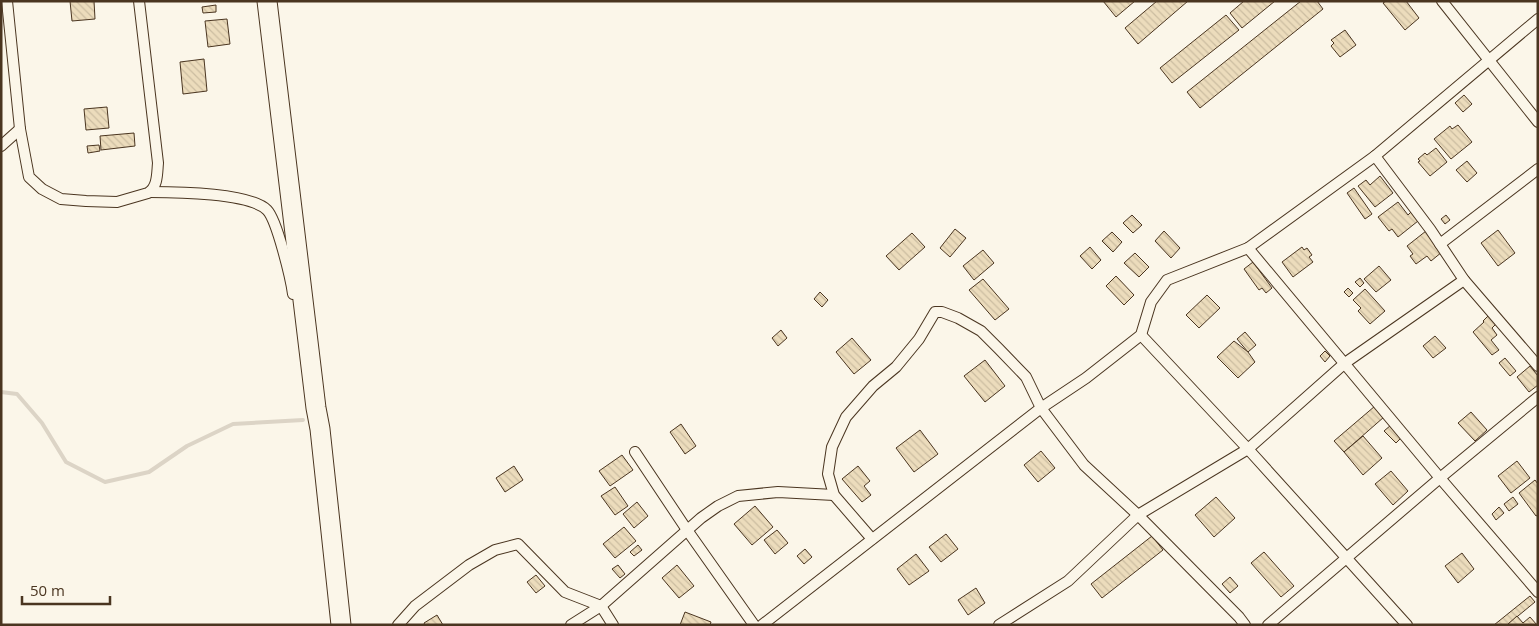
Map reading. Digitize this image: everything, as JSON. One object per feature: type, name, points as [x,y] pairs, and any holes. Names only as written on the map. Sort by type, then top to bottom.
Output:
[{"type":"highway","points":[[267,1],[320,429],[341,625]]},
{"type":"street","points":[[7,1],[20,129],[29,178],[42,189],[61,199],[117,202],[150,192],[180,192],[245,200],[260,204],[268,211],[274,222],[292,285],[302,360],[308,377],[314,384]]},
{"type":"street","points":[[139,1],[158,162],[155,186],[150,192]]},
{"type":"street","points":[[1442,1],[1538,122]]},
{"type":"street","points":[[762,625],[1041,408],[1086,378],[1141,335],[1151,302],[1167,280],[1248,248],[1375,156],[1538,19]]},
{"type":"street","points":[[1,146],[20,129]]},
{"type":"street","points":[[1375,156],[1464,280],[1536,359]]},
{"type":"street","points":[[1440,244],[1538,169]]},
{"type":"street","points":[[1248,248],[1538,592]]},
{"type":"street","points":[[1000,625],[1068,580],[1138,515],[1248,449],[1345,363],[1464,280]]},
{"type":"street","points":[[872,539],[834,495],[828,474],[832,447],[846,417],[873,386],[896,367],[918,339],[935,312],[942,312],[958,318],[981,331],[1026,377],[1041,408],[1084,465],[1138,515],[1245,625]]},
{"type":"street","points":[[1141,335],[1248,449],[1407,625]]},
{"type":"street","points":[[1268,625],[1538,397]]},
{"type":"street","points":[[635,452],[754,625]]},
{"type":"street","points":[[571,625],[601,606],[687,530],[718,506],[738,496],[778,492],[834,495]]},
{"type":"street","points":[[398,625],[416,606],[469,565],[495,550],[518,544],[565,592],[601,606],[613,625]]},
{"type":"building","points":[[70,1],[94,1],[95,19],[72,21]]},
{"type":"building","points":[[1103,1],[1135,1],[1116,17]]},
{"type":"building","points":[[1157,1],[1188,1],[1138,44],[1125,28]]},
{"type":"building","points":[[1244,1],[1275,1],[1242,28],[1230,13]]},
{"type":"building","points":[[1301,1],[1317,1],[1323,9],[1200,108],[1187,92]]},
{"type":"building","points":[[1386,1],[1406,1],[1419,18],[1405,30],[1383,3]]},
{"type":"building","points":[[216,5],[216,12],[203,13],[202,7]]},
{"type":"building","points":[[1226,15],[1239,30],[1172,83],[1160,68]]},
{"type":"building","points":[[227,19],[230,44],[208,47],[205,21]]},
{"type":"building","points":[[1345,30],[1356,45],[1340,57],[1331,46],[1334,43],[1331,40]]},
{"type":"building","points":[[204,59],[207,91],[183,94],[180,62]]},
{"type":"building","points":[[1464,95],[1472,104],[1463,112],[1455,103]]},
{"type":"building","points":[[107,107],[109,128],[86,130],[84,109]]},
{"type":"building","points":[[1458,125],[1472,142],[1451,159],[1434,139],[1450,126],[1452,129]]},
{"type":"building","points":[[134,133],[135,146],[101,150],[100,136]]},
{"type":"building","points":[[99,145],[100,151],[88,153],[87,146]]},
{"type":"building","points":[[1436,148],[1447,162],[1430,176],[1418,162],[1420,161],[1418,159]]},
{"type":"building","points":[[1467,161],[1477,173],[1467,182],[1456,170]]},
{"type":"building","points":[[1380,176],[1393,193],[1375,207],[1358,186],[1366,180],[1370,185]]},
{"type":"building","points":[[1354,188],[1372,214],[1365,219],[1347,193]]},
{"type":"building","points":[[1398,202],[1408,215],[1411,212],[1418,221],[1398,237],[1392,229],[1389,231],[1378,217]]},
{"type":"building","points":[[1132,215],[1142,225],[1133,233],[1123,223]]},
{"type":"building","points":[[1446,215],[1450,220],[1445,224],[1441,219]]},
{"type":"building","points":[[955,229],[966,238],[950,257],[940,248]]},
{"type":"building","points":[[1498,230],[1515,253],[1498,266],[1481,243]]},
{"type":"building","points":[[1164,231],[1180,248],[1171,258],[1155,241]]},
{"type":"building","points":[[1426,231],[1442,252],[1431,261],[1427,256],[1416,264],[1410,256],[1413,254],[1407,246]]},
{"type":"building","points":[[1112,232],[1122,242],[1113,252],[1102,241]]},
{"type":"building","points":[[912,233],[925,247],[899,270],[886,256]]},
{"type":"building","points":[[1090,247],[1101,260],[1092,269],[1080,256]]},
{"type":"building","points":[[1302,247],[1304,250],[1307,248],[1312,255],[1309,257],[1313,262],[1293,277],[1282,262]]},
{"type":"building","points":[[983,250],[994,263],[974,280],[963,266]]},
{"type":"building","points":[[1135,253],[1149,267],[1139,277],[1124,263]]},
{"type":"building","points":[[1253,262],[1272,288],[1266,293],[1262,288],[1259,290],[1244,269]]},
{"type":"building","points":[[1379,266],[1391,280],[1376,292],[1364,279]]},
{"type":"building","points":[[1116,276],[1134,295],[1124,305],[1106,286]]},
{"type":"building","points":[[1360,278],[1364,283],[1360,287],[1355,282]]},
{"type":"building","points":[[983,279],[1009,309],[995,320],[969,290]]},
{"type":"building","points":[[1348,288],[1353,293],[1349,297],[1344,292]]},
{"type":"building","points":[[1365,289],[1385,311],[1370,324],[1358,311],[1361,308],[1353,300]]},
{"type":"building","points":[[820,292],[828,300],[822,307],[814,299]]},
{"type":"building","points":[[1207,295],[1220,308],[1199,328],[1186,315]]},
{"type":"building","points":[[1489,315],[1496,324],[1492,328],[1497,335],[1491,340],[1499,350],[1492,355],[1473,332]]},
{"type":"building","points":[[781,330],[787,338],[778,346],[772,338]]},
{"type":"building","points":[[1245,332],[1256,345],[1248,352],[1237,339]]},
{"type":"building","points":[[1435,336],[1446,348],[1433,358],[1423,346]]},
{"type":"building","points":[[852,338],[871,360],[854,374],[836,352]]},
{"type":"building","points":[[1234,341],[1248,352],[1255,362],[1238,378],[1217,357]]},
{"type":"building","points":[[1325,351],[1330,356],[1325,362],[1320,356]]},
{"type":"building","points":[[1505,358],[1516,371],[1510,376],[1499,363]]},
{"type":"building","points":[[985,360],[1005,386],[985,402],[964,376]]},
{"type":"building","points":[[1530,366],[1538,376],[1538,385],[1529,392],[1517,377]]},
{"type":"building","points":[[1375,406],[1384,417],[1344,452],[1334,441]]},
{"type":"building","points":[[1471,412],[1487,430],[1475,441],[1458,423]]},
{"type":"building","points":[[681,424],[696,446],[685,454],[670,432]]},
{"type":"building","points":[[1391,425],[1402,437],[1396,443],[1384,431]]},
{"type":"building","points":[[920,430],[938,454],[914,472],[896,448]]},
{"type":"building","points":[[1363,436],[1382,458],[1363,475],[1344,452]]},
{"type":"building","points":[[1041,451],[1055,468],[1038,482],[1024,465]]},
{"type":"building","points":[[622,455],[633,470],[610,486],[599,471]]},
{"type":"building","points":[[1517,461],[1530,478],[1511,493],[1498,476]]},
{"type":"building","points":[[514,466],[523,480],[505,492],[496,478]]},
{"type":"building","points":[[858,466],[870,481],[864,486],[871,495],[862,502],[842,479]]},
{"type":"building","points":[[1391,471],[1408,491],[1393,505],[1375,484]]},
{"type":"building","points":[[1535,480],[1538,484],[1538,515],[1536,516],[1519,493]]},
{"type":"building","points":[[615,487],[628,506],[615,515],[601,496]]},
{"type":"building","points":[[1216,497],[1235,518],[1214,537],[1195,515]]},
{"type":"building","points":[[1513,497],[1518,504],[1509,511],[1504,504]]},
{"type":"building","points":[[637,502],[648,516],[634,528],[623,514]]},
{"type":"building","points":[[755,506],[773,527],[752,545],[734,524]]},
{"type":"building","points":[[1499,507],[1504,513],[1496,520],[1492,514]]},
{"type":"building","points":[[624,527],[636,541],[615,558],[603,544]]},
{"type":"building","points":[[777,530],[788,543],[775,554],[764,540]]},
{"type":"building","points":[[946,534],[958,549],[941,562],[929,547]]},
{"type":"building","points":[[1152,536],[1163,550],[1102,598],[1091,584]]},
{"type":"building","points":[[638,545],[642,550],[634,556],[630,552]]},
{"type":"building","points":[[805,549],[812,557],[804,564],[797,556]]},
{"type":"building","points":[[1264,552],[1294,586],[1281,597],[1251,563]]},
{"type":"building","points":[[1462,553],[1474,569],[1458,583],[1445,566]]},
{"type":"building","points":[[916,554],[929,571],[909,585],[897,569]]},
{"type":"building","points":[[618,565],[625,574],[620,578],[612,569]]},
{"type":"building","points":[[677,565],[694,586],[679,598],[662,578]]},
{"type":"building","points":[[536,575],[545,586],[536,593],[527,582]]},
{"type":"building","points":[[1230,577],[1238,586],[1230,593],[1222,584]]},
{"type":"building","points":[[976,588],[985,603],[968,615],[958,600]]},
{"type":"building","points":[[1530,596],[1535,602],[1507,625],[1494,625]]},
{"type":"building","points":[[685,612],[711,622],[710,625],[680,625]]},
{"type":"building","points":[[437,615],[443,625],[425,625],[424,623]]},
{"type":"building","points":[[1517,616],[1523,623],[1530,617],[1537,625],[1507,625]]},
{"type":"waterway","points":[[1,392],[17,394],[42,423],[66,462],[105,482],[149,472],[187,446],[233,424],[303,420]]}]
